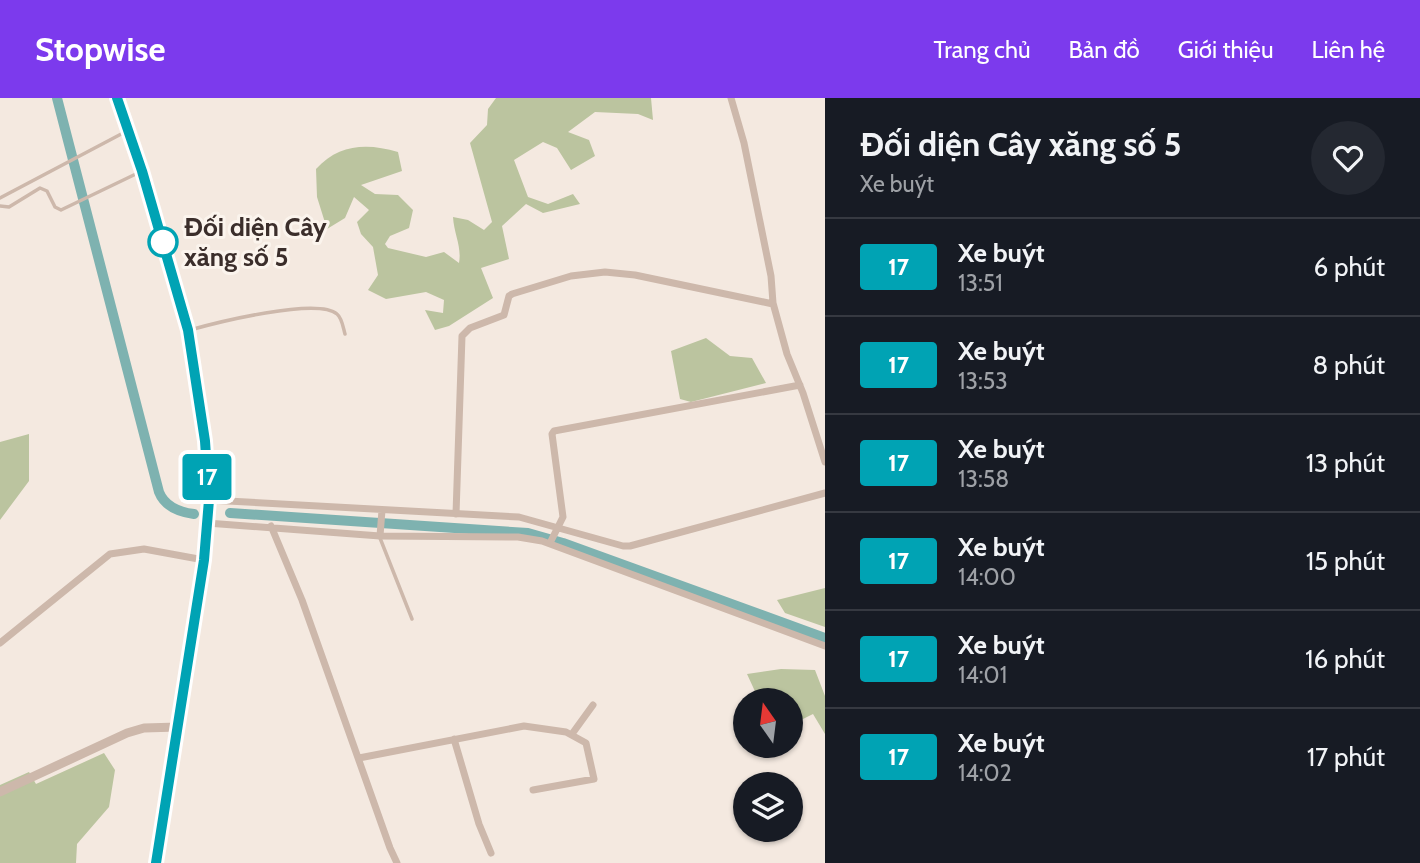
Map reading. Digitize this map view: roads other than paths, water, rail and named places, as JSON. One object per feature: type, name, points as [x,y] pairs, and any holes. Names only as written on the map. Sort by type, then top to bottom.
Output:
[{"type":"highway","points":[[117,98],[142,171],[188,330],[205,441],[209,500],[204,560],[156,863]]},
{"type":"street","points":[[731,98],[744,143],[772,276],[773,304],[786,354],[800,385],[825,462]]},
{"type":"street","points":[[456,514],[462,336],[470,328],[504,315],[512,294],[571,276],[605,272],[635,275],[773,304]]},
{"type":"street","points":[[550,543],[563,517],[552,434],[554,431],[800,385]]},
{"type":"street","points":[[209,500],[519,517],[613,544],[631,546],[825,493]]},
{"type":"street","points":[[380,536],[382,510]]},
{"type":"street","points":[[207,523],[380,536],[518,537],[550,543],[825,646]]},
{"type":"street","points":[[271,526],[302,600],[397,863]]},
{"type":"street","points":[[0,643],[110,554],[144,549],[204,560]]},
{"type":"street","points":[[572,734],[593,705]]},
{"type":"street","points":[[359,758],[524,726],[537,726],[572,734],[586,743],[594,779],[533,790]]},
{"type":"street","points":[[0,793],[127,733],[144,727],[178,727]]},
{"type":"street","points":[[454,739],[479,824],[491,853]]},
{"type":"lane","points":[[0,198],[129,130]]},
{"type":"lane","points":[[0,206],[9,207],[40,188],[47,191],[55,207],[63,209],[142,171]]},
{"type":"lane","points":[[188,330],[240,317],[318,309],[337,314],[345,334]]},
{"type":"lane","points":[[380,536],[412,619]]},
{"type":"waterway","points":[[57,98],[159,492],[173,508],[194,514]]},
{"type":"waterway","points":[[230,513],[528,533],[563,543],[825,638]]},
{"type":"place","name":"Đối diện Cây xăng số 5","points":[[163,242]]}]
